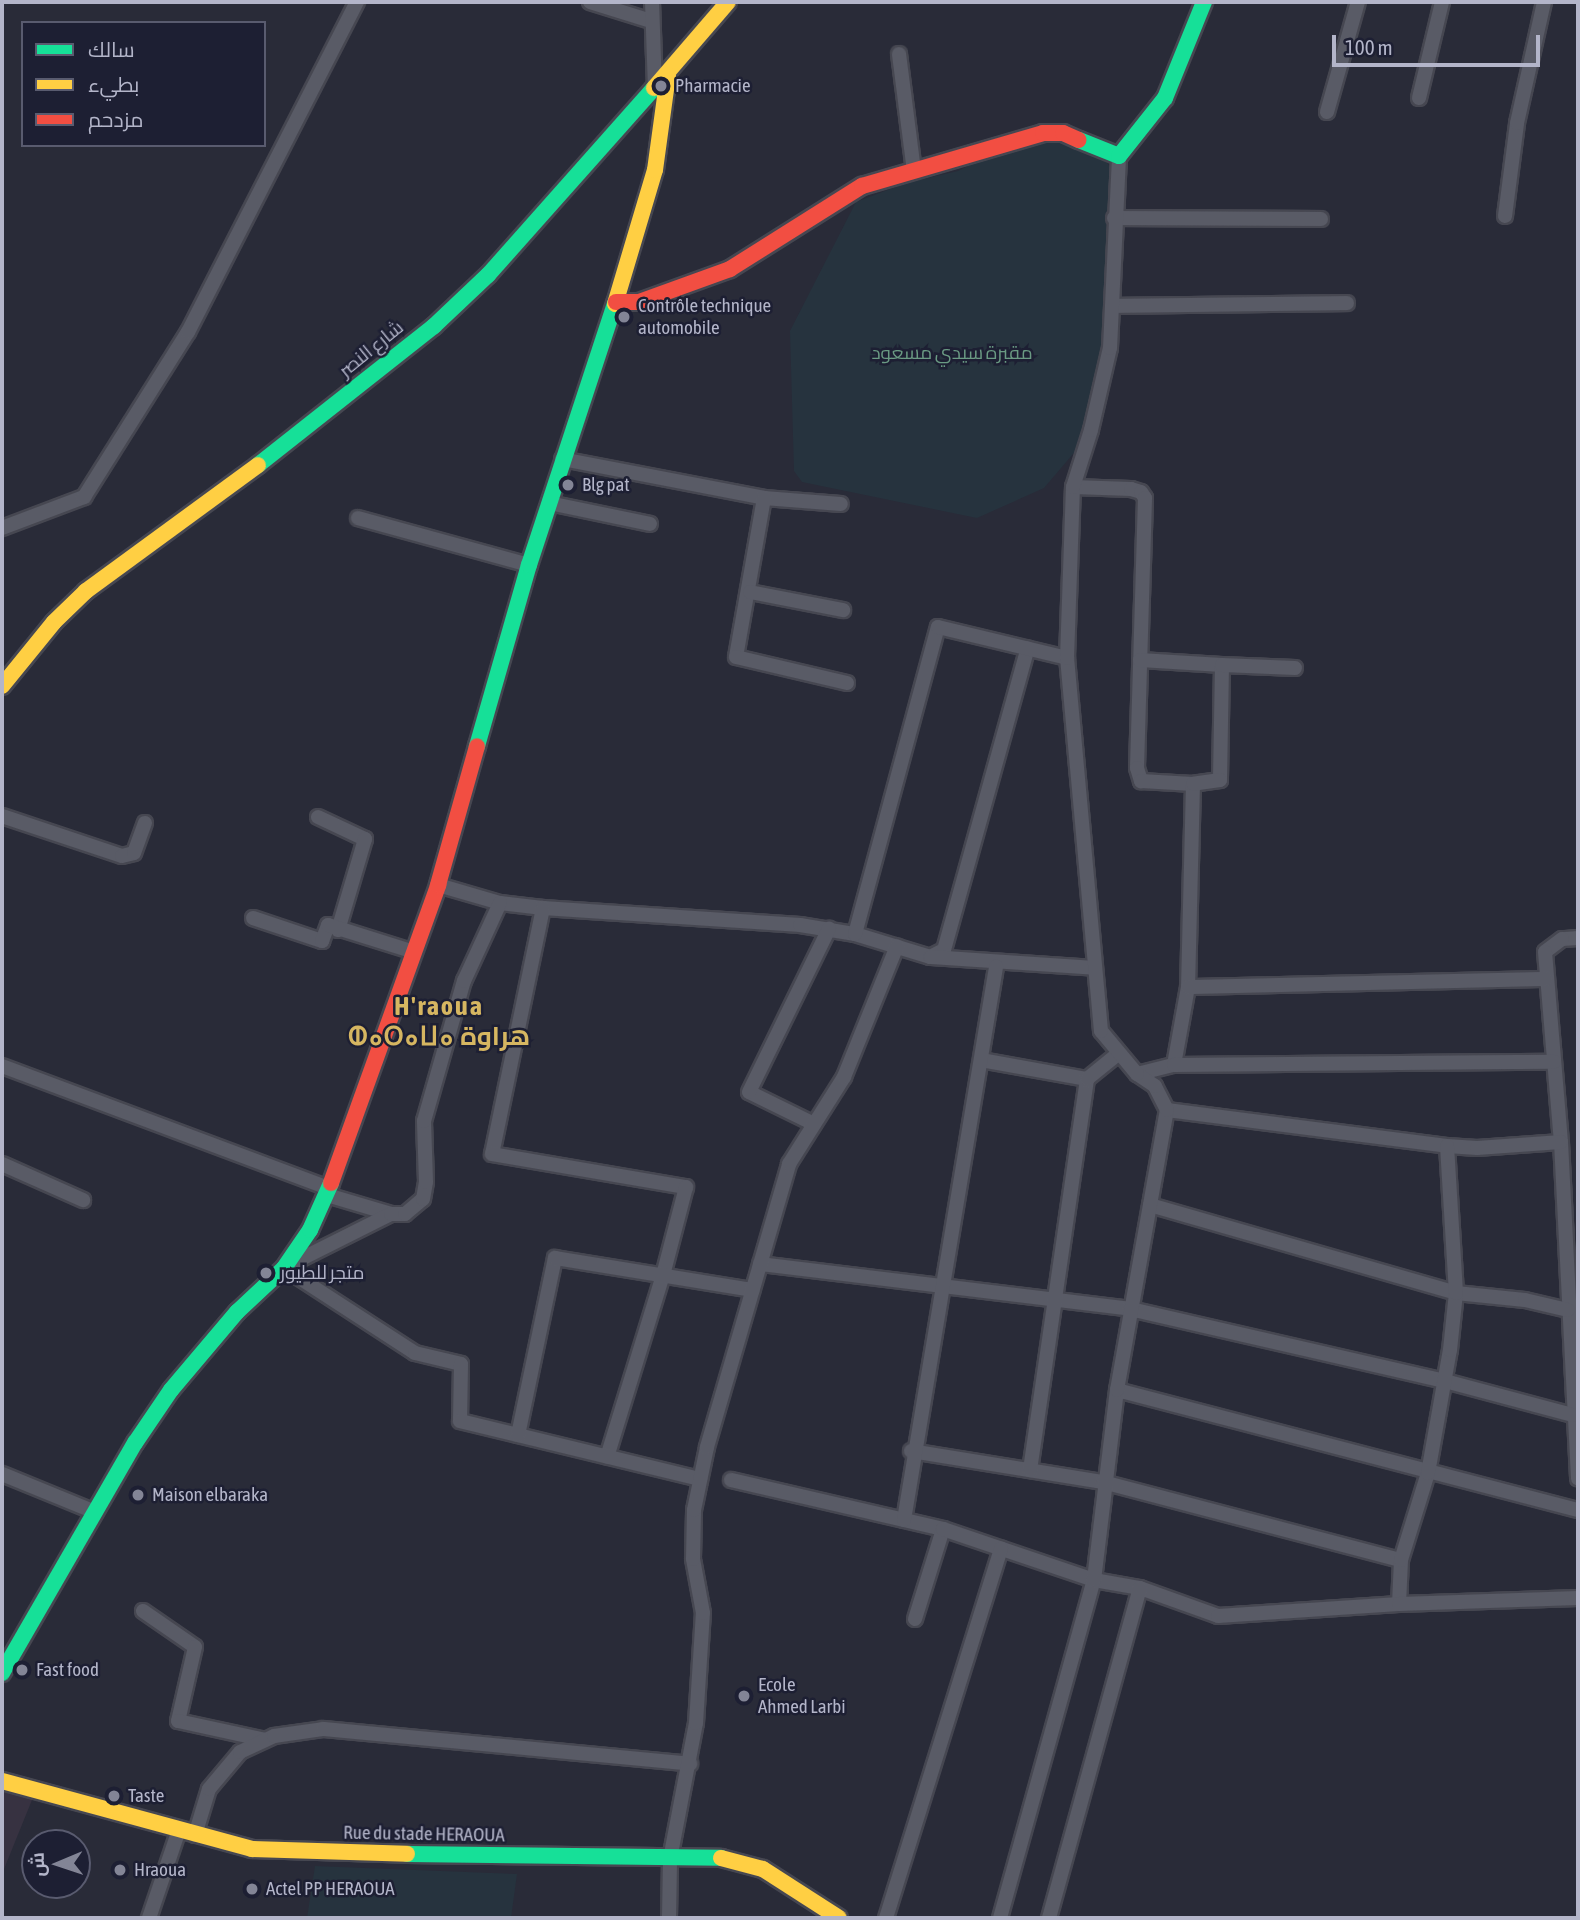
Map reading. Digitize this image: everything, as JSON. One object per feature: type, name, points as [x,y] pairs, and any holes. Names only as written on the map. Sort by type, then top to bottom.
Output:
[{"type":"street","points":[[2,528],[84,497],[188,332],[357,2]]},
{"type":"street","points":[[590,2],[651,21]]},
{"type":"street","points":[[652,2],[655,88]]},
{"type":"street","name":"شارع النصر","points":[[2,687],[54,622],[86,591],[282,447],[433,326],[488,275],[668,75],[728,2]]},
{"type":"street","points":[[1000,1918],[1094,1580],[1103,1482],[1117,1390],[1167,1110],[1155,1086],[1137,1074],[1101,1031],[1068,658],[1073,487],[1091,430],[1110,348],[1119,156],[1164,98],[1204,2]]},
{"type":"street","points":[[1326,112],[1358,2]]},
{"type":"street","points":[[1419,98],[1442,2]]},
{"type":"street","points":[[1505,216],[1517,123],[1544,2]]},
{"type":"street","points":[[899,54],[914,170]]},
{"type":"street","points":[[2,1673],[135,1443],[171,1390],[237,1312],[284,1268],[310,1230],[327,1191],[438,885],[529,565],[616,302],[655,170],[668,75]]},
{"type":"street","points":[[616,302],[639,302],[730,269],[862,186],[914,170],[1043,133],[1063,133],[1119,156]]},
{"type":"street","points":[[1114,218],[1321,219]]},
{"type":"street","points":[[1113,306],[1347,303]]},
{"type":"street","points":[[562,459],[764,498],[841,504]]},
{"type":"street","points":[[1073,487],[1131,489],[1142,492],[1145,498],[1138,776],[1141,781],[1193,784],[1220,780],[1222,665]]},
{"type":"street","points":[[764,498],[750,592],[736,657],[847,683]]},
{"type":"street","points":[[549,503],[650,524]]},
{"type":"street","points":[[358,518],[529,565]]},
{"type":"street","points":[[750,592],[844,610]]},
{"type":"street","points":[[855,933],[938,627],[1068,658]]},
{"type":"street","points":[[930,957],[944,950],[1028,649]]},
{"type":"street","points":[[1140,660],[1295,668]]},
{"type":"street","points":[[1174,1065],[1188,986],[1193,784]]},
{"type":"street","points":[[2,816],[122,856],[134,853],[145,823]]},
{"type":"street","points":[[318,817],[365,839],[338,930]]},
{"type":"street","points":[[438,885],[499,903],[731,919],[829,929],[855,933],[930,957],[1095,968]]},
{"type":"street","points":[[2,1066],[327,1191],[391,1214],[405,1214],[423,1199],[426,1182],[424,1121],[464,981],[499,903]]},
{"type":"street","points":[[543,908],[492,1154],[686,1187],[663,1275],[607,1457]]},
{"type":"street","points":[[253,918],[322,941],[328,925],[414,953]]},
{"type":"street","points":[[814,1124],[749,1092],[829,929]]},
{"type":"street","points":[[1578,939],[1562,939],[1545,952],[1561,1142],[1578,1479]]},
{"type":"street","points":[[668,1918],[670,1859],[691,1764],[703,1613],[693,1559],[694,1510],[700,1479],[789,1164],[844,1077],[897,946]]},
{"type":"street","points":[[904,1520],[913,1451],[996,967]]},
{"type":"street","points":[[1188,986],[1546,979]]},
{"type":"street","points":[[1030,1470],[1087,1079],[1119,1053]]},
{"type":"street","points":[[981,1060],[1087,1079]]},
{"type":"street","points":[[1137,1074],[1174,1065],[1554,1062]]},
{"type":"street","points":[[1167,1110],[1447,1146],[1477,1148],[1561,1142]]},
{"type":"street","points":[[1399,1604],[1401,1560],[1428,1473],[1445,1381],[1455,1293],[1447,1146]]},
{"type":"street","points":[[2,1164],[83,1200]]},
{"type":"street","points":[[1150,1205],[1455,1293],[1525,1300],[1568,1310]]},
{"type":"street","points":[[284,1268],[391,1214]]},
{"type":"street","points":[[518,1436],[555,1258],[752,1290]]},
{"type":"street","points":[[760,1264],[1130,1309],[1445,1381],[1573,1415]]},
{"type":"street","points":[[284,1268],[415,1353],[461,1364],[460,1422],[700,1479]]},
{"type":"street","points":[[1117,1390],[1578,1510]]},
{"type":"street","points":[[913,1451],[1103,1482],[1401,1560]]},
{"type":"street","points":[[2,1474],[95,1511]]},
{"type":"street","points":[[731,1480],[943,1529],[1094,1580],[1140,1588],[1218,1616],[1399,1604],[1578,1598]]},
{"type":"street","points":[[915,1619],[943,1529]]},
{"type":"street","points":[[887,1918],[1001,1549]]},
{"type":"street","points":[[1049,1918],[1140,1588]]},
{"type":"street","points":[[143,1611],[195,1647],[178,1721],[265,1740]]},
{"type":"street","points":[[195,1835],[209,1789],[240,1752],[265,1740],[323,1729],[691,1764]]},
{"type":"street","name":"Rue du stade HERAOUA","points":[[2,1781],[252,1849],[317,1853],[728,1858],[763,1869],[839,1918]]},
{"type":"street","points":[[149,1918],[179,1830]]},
{"type":"shaded area","points":[[2,1792],[34,1795],[2,1874]]},
{"type":"green space","name":"مقبرة سيدي مسعود","points":[[1054,136],[1099,152],[1117,176],[1117,295],[1090,434],[1044,488],[977,518],[802,482],[794,471],[790,331],[856,202],[906,183],[958,171],[1005,147]]},
{"type":"green space","points":[[315,1866],[517,1874],[511,1918],[307,1918]]},
{"type":"traffic: fast","points":[[1079,140],[1119,156],[1165,98],[1204,2]]},
{"type":"traffic: fast","points":[[258,465],[434,326],[488,275],[654,88]]},
{"type":"traffic: fast","points":[[477,746],[529,565],[615,304]]},
{"type":"traffic: fast","points":[[2,1673],[135,1443],[171,1390],[237,1312],[284,1268],[310,1230],[331,1183]]},
{"type":"traffic: fast","points":[[407,1854],[721,1858]]},
{"type":"traffic: slow","points":[[654,88],[728,2]]},
{"type":"traffic: slow","points":[[615,304],[655,170],[668,75]]},
{"type":"traffic: slow","points":[[2,686],[54,622],[86,591],[258,465]]},
{"type":"traffic: slow","points":[[2,1781],[252,1849],[407,1854]]},
{"type":"traffic: slow","points":[[721,1858],[763,1869],[839,1918]]},
{"type":"traffic: jam","points":[[616,302],[639,302],[730,269],[862,186],[1043,133],[1063,133],[1079,140]]},
{"type":"traffic: jam","points":[[331,1183],[438,885],[477,746]]},
{"type":"place","name":"Pharmacie","points":[[661,86]]},
{"type":"place","name":"Contrôle technique automobile","points":[[624,317]]},
{"type":"place","name":"Blg pat","points":[[568,485]]},
{"type":"place","name":"متجر للطيور","points":[[266,1273]]},
{"type":"place","name":"Maison elbaraka","points":[[138,1495]]},
{"type":"place","name":"Fast food","points":[[22,1670]]},
{"type":"place","name":"Ecole Ahmed Larbi","points":[[744,1696]]},
{"type":"place","name":"Taste","points":[[114,1796]]},
{"type":"place","name":"Hraoua","points":[[120,1870]]},
{"type":"place","name":"Actel PP HERAOUA","points":[[252,1889]]},
{"type":"district","name":"H'raoua ⵀⴰⵔⴰⵡⴰ هراوة","points":[[439,1022]]}]
